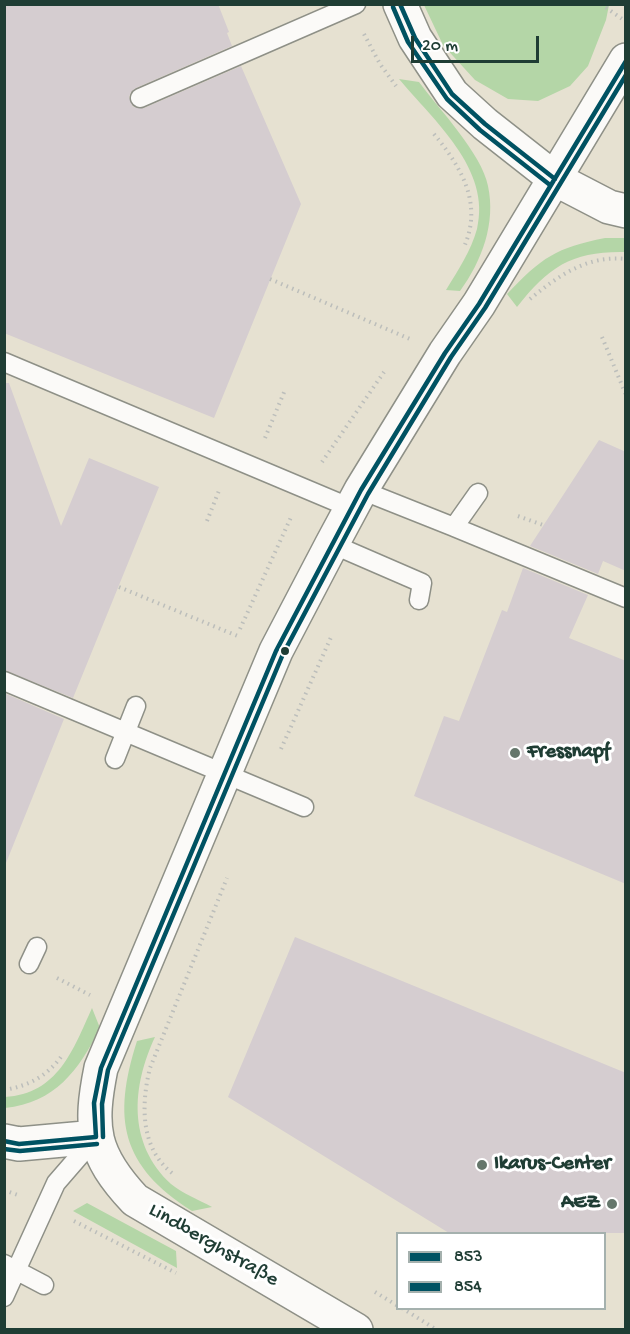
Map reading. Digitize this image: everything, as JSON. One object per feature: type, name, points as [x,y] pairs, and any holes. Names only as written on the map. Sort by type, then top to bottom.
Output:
[{"type":"street","points":[[400,4],[415,38],[452,94],[485,124],[555,179],[609,207],[626,211]]},
{"type":"street","name":"Lindberghstraße","points":[[339,1325],[135,1200],[118,1182],[104,1161],[96,1137],[94,1103],[101,1068],[276,651],[356,499],[555,179],[626,60]]},
{"type":"street","points":[[4,1141],[29,1143],[96,1137]]},
{"type":"lane","points":[[140,98],[354,5]]},
{"type":"lane","points":[[4,362],[304,488],[356,499],[454,527],[626,598]]},
{"type":"lane","points":[[454,527],[478,493]]},
{"type":"lane","points":[[332,544],[422,583],[418,600]]},
{"type":"lane","points":[[4,681],[304,807]]},
{"type":"lane","points":[[115,759],[136,706]]},
{"type":"lane","points":[[29,964],[37,947]]},
{"type":"lane","points":[[4,1297],[11,1267],[46,1207],[56,1183],[96,1137]]},
{"type":"lane","points":[[11,1267],[44,1285]]},
{"type":"path","points":[[601,4],[626,21]]},
{"type":"path","points":[[354,5],[381,64],[399,90]]},
{"type":"path","points":[[433,132],[453,157],[470,195],[472,220],[461,254]]},
{"type":"path","points":[[270,279],[445,353]]},
{"type":"path","points":[[401,347],[414,328]]},
{"type":"path","points":[[602,337],[626,395]]},
{"type":"path","points":[[233,647],[304,488],[388,366]]},
{"type":"path","points":[[253,466],[285,390]]},
{"type":"path","points":[[119,587],[276,651]]},
{"type":"path","points":[[85,1005],[89,994]]},
{"type":"path","points":[[4,1089],[28,1084],[46,1074],[61,1057],[66,1047]]},
{"type":"path","points":[[4,1190],[46,1207],[180,1275]]},
{"type":"path","points":[[405,1310],[437,1329]]},
{"type":"green space","points":[[424,5],[609,5],[606,20],[588,66],[570,86],[538,101],[508,99],[475,80],[443,45]]},
{"type":"green space","points":[[399,79],[419,82],[469,146],[478,160],[488,186],[490,214],[485,241],[475,267],[460,291],[446,290],[468,253],[477,229],[479,207],[476,186],[468,166],[456,147]]},
{"type":"green space","points":[[605,238],[625,238],[625,252],[591,254],[564,264],[540,281],[517,307],[507,294],[530,271],[551,256],[574,246]]},
{"type":"green space","points":[[92,1008],[100,1028],[74,1070],[51,1092],[23,1105],[5,1108],[5,1097],[23,1094],[51,1079],[70,1054]]},
{"type":"green space","points":[[155,1037],[147,1056],[138,1094],[138,1114],[147,1151],[157,1168],[171,1184],[212,1207],[192,1211],[168,1194],[150,1176],[137,1158],[128,1138],[125,1094],[129,1069],[137,1041]]},
{"type":"green space","points":[[87,1203],[176,1251],[177,1268],[73,1211]]},
{"type":"building","points":[[4,4],[218,4],[232,46],[136,88],[129,97],[133,107],[144,108],[241,66],[301,204],[214,418],[4,333]]},
{"type":"building","points":[[4,383],[9,383],[61,526],[89,458],[159,487],[73,698],[4,670]]},
{"type":"building","points":[[599,440],[626,452],[626,571],[603,561],[598,574],[530,546]]},
{"type":"building","points":[[523,568],[588,595],[569,638],[626,661],[626,884],[414,796],[444,716],[459,721],[502,610],[507,612]]},
{"type":"building","points":[[4,693],[64,719],[6,863],[4,862]]},
{"type":"building","name":"Ikarus-Center","points":[[295,937],[626,1073],[626,1233],[447,1232],[228,1097]]},
{"type":"transit line","name":"853","points":[[400,4],[415,38],[452,94],[485,124],[555,179]]},
{"type":"transit line","name":"854","points":[[393,7],[408,42],[447,99],[480,130],[550,185]]},
{"type":"transit line","name":"853","points":[[96,1137],[94,1103],[101,1068],[276,651],[361,490],[445,353],[479,304],[626,61]]},
{"type":"transit line","name":"854","points":[[103,1137],[102,1104],[108,1070],[283,654],[368,494],[451,357],[485,308],[626,75]]},
{"type":"transit line","name":"853","points":[[4,1141],[19,1144],[96,1137]]},
{"type":"transit line","name":"854","points":[[4,1149],[20,1151],[97,1144]]},
{"type":"place","name":"Fressnapf","points":[[515,753]]},
{"type":"place","name":"Ikarus-Center","points":[[482,1165]]},
{"type":"place","name":"AEZ","points":[[612,1204]]}]
